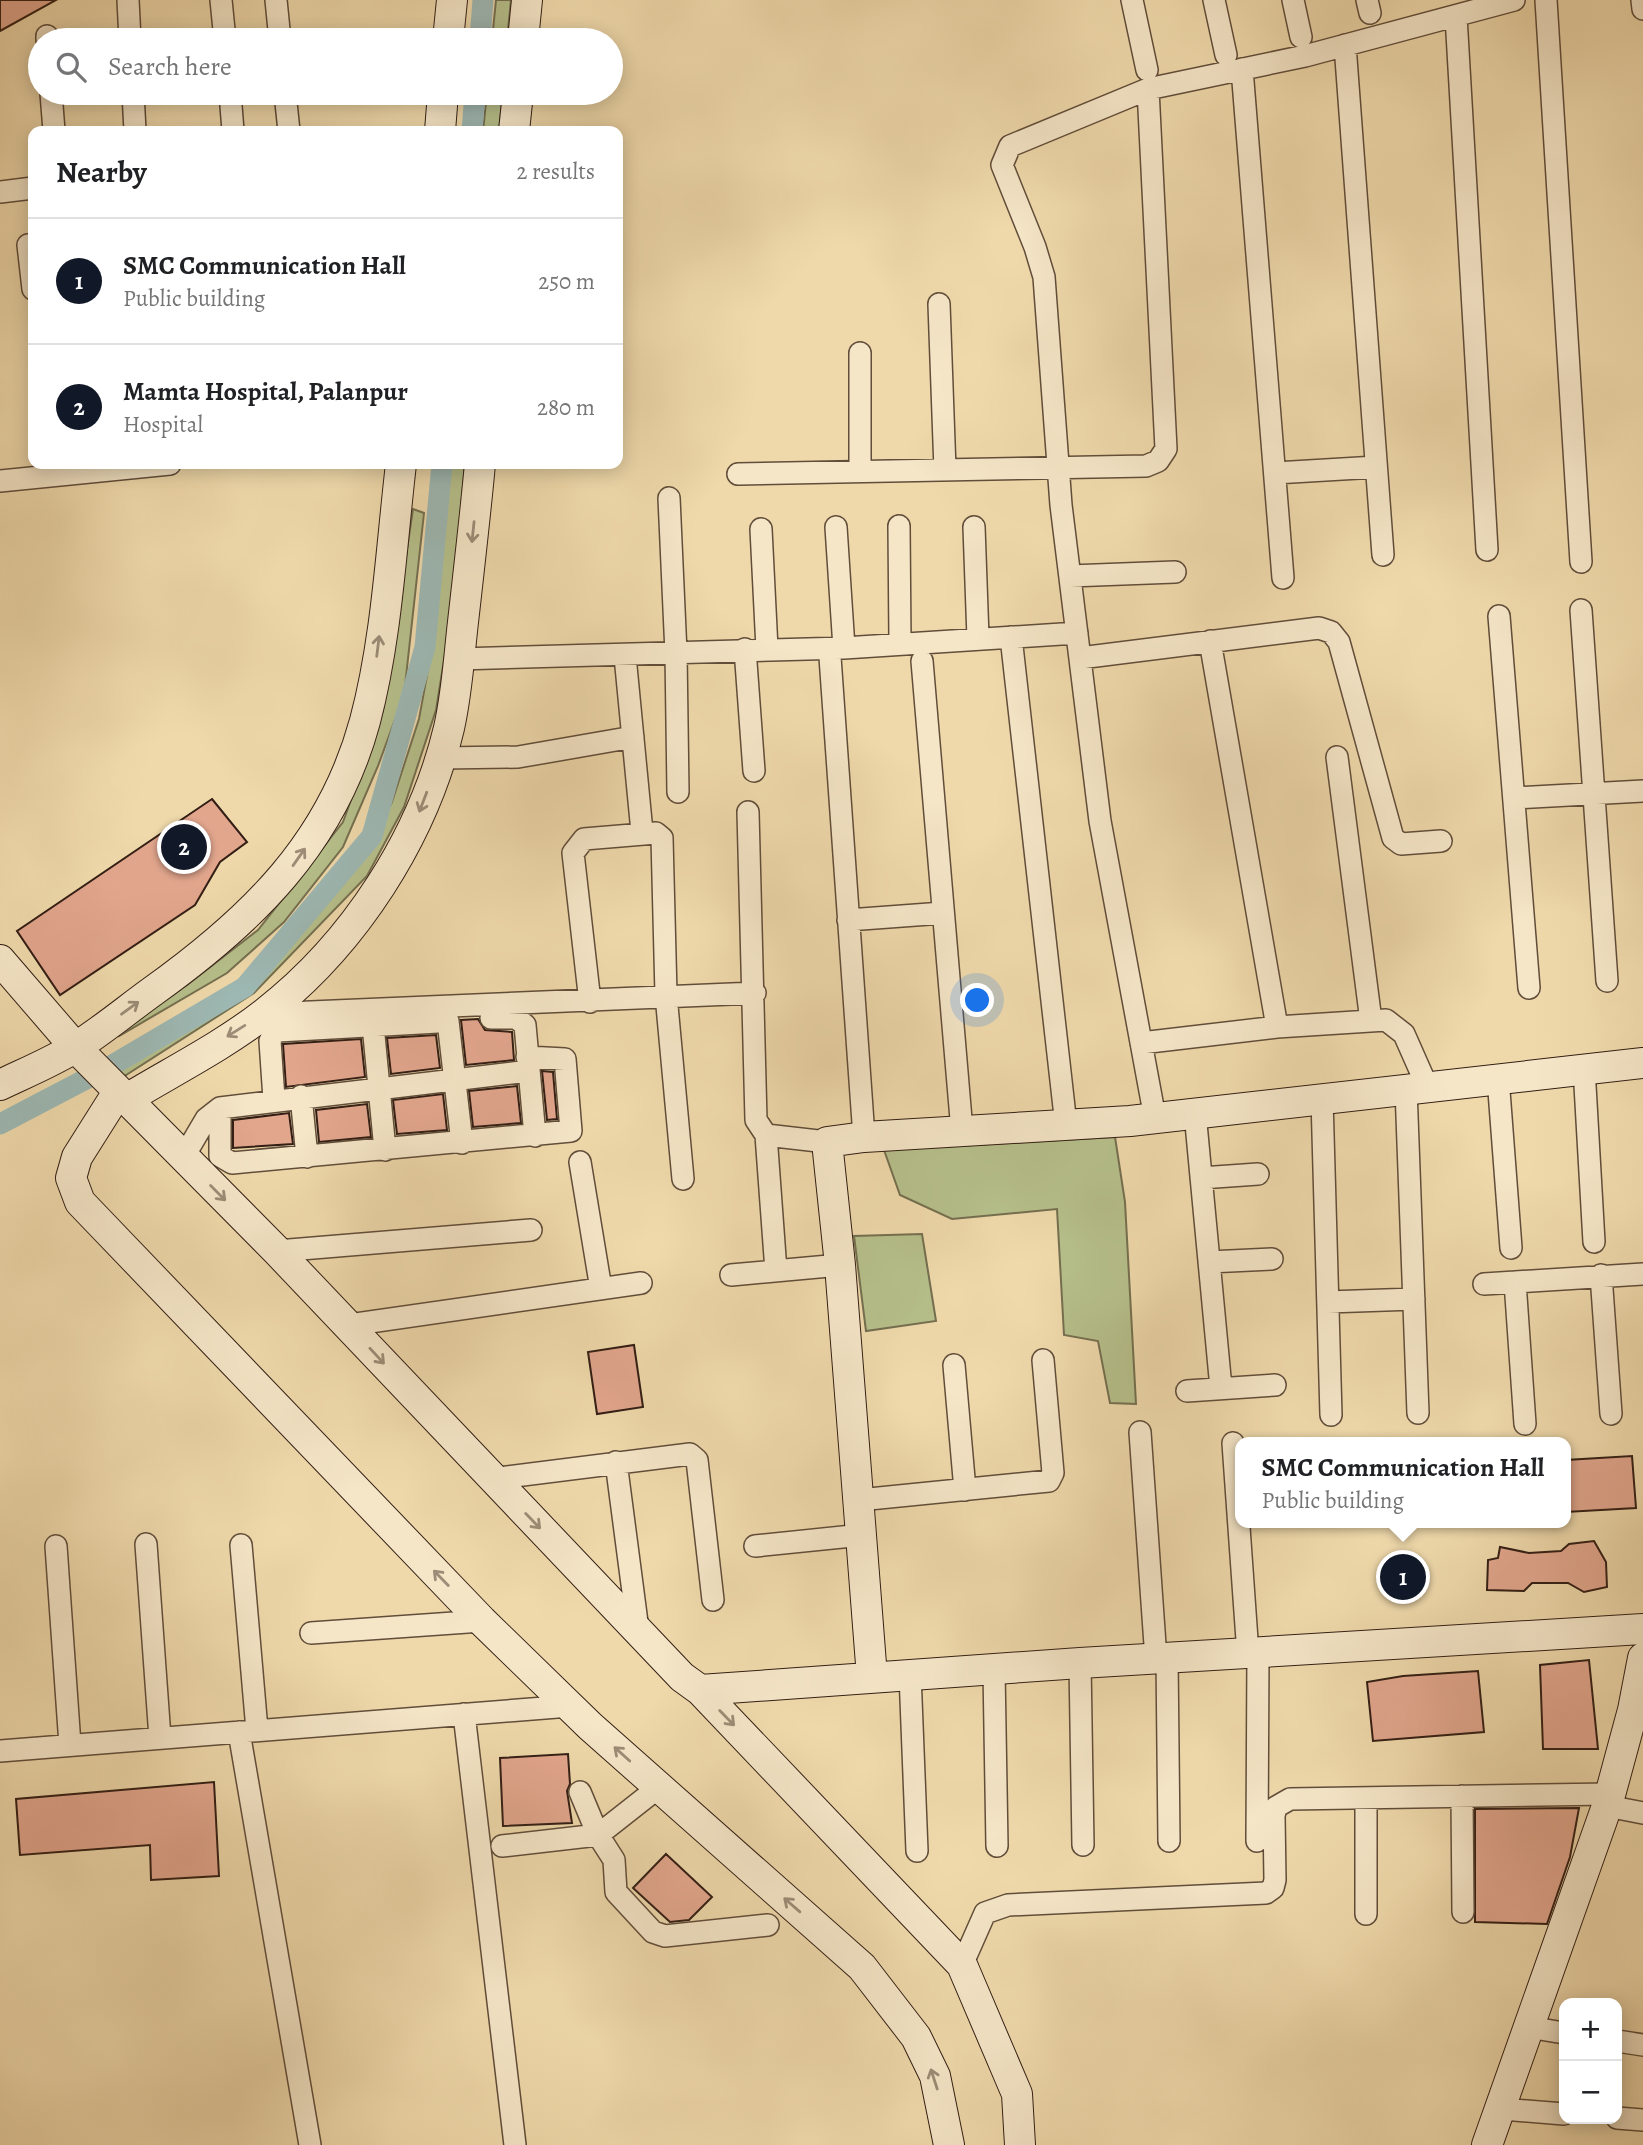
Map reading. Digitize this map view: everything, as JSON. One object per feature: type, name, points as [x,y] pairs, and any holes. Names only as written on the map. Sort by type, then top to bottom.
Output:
[{"type":"street","points":[[128,0],[129,28]]},
{"type":"street","points":[[221,0],[224,28]]},
{"type":"street","points":[[276,0],[279,28]]},
{"type":"street","points":[[449,28],[452,0]]},
{"type":"street","points":[[524,28],[527,0]]},
{"type":"street","points":[[737,474],[1146,466],[1158,461],[1166,449],[1147,80],[1132,0]]},
{"type":"street","points":[[1214,0],[1226,55]]},
{"type":"street","points":[[1293,0],[1301,37]]},
{"type":"street","points":[[1154,1118],[1100,821],[1058,468],[1044,277],[1002,164],[1004,154],[1010,146],[1147,80],[1242,69],[1514,0]]},
{"type":"street","points":[[1546,0],[1581,562]]},
{"type":"street","points":[[1642,0],[1643,9]]},
{"type":"street","points":[[1456,16],[1486,550]]},
{"type":"street","points":[[1345,45],[1383,555]]},
{"type":"street","points":[[1242,69],[1283,578]]},
{"type":"street","points":[[52,105],[54,126]]},
{"type":"street","points":[[134,105],[135,126]]},
{"type":"street","points":[[231,105],[233,126]]},
{"type":"street","points":[[286,105],[288,126]]},
{"type":"street","points":[[440,126],[442,105]]},
{"type":"street","points":[[515,126],[517,105]]},
{"type":"street","points":[[0,192],[28,189]]},
{"type":"street","points":[[27,245],[28,252]]},
{"type":"street","points":[[939,304],[945,470]]},
{"type":"street","points":[[860,352],[860,471]]},
{"type":"street","points":[[1275,473],[1376,467]]},
{"type":"street","points":[[0,481],[75,469]]},
{"type":"street","points":[[400,469],[375,674],[367,711],[339,788],[317,831],[289,871],[213,948],[102,1075],[71,1178],[80,1202],[482,1621],[570,1706],[862,1967],[916,2037],[935,2076],[949,2145]]},
{"type":"street","points":[[264,1014],[329,953],[386,875],[414,827],[441,758],[449,726],[480,469]]},
{"type":"street","points":[[668,498],[676,653],[678,792]]},
{"type":"street","points":[[899,526],[901,643]]},
{"type":"street","points":[[836,527],[837,653],[849,920],[864,1137]]},
{"type":"street","points":[[974,527],[978,638]]},
{"type":"street","points":[[761,529],[767,649]]},
{"type":"street","points":[[1070,576],[1175,572]]},
{"type":"street","points":[[1581,610],[1607,981]]},
{"type":"street","points":[[1499,616],[1530,988]]},
{"type":"street","points":[[1080,658],[1319,628],[1331,632],[1339,642],[1390,833],[1401,844],[1441,841]]},
{"type":"street","points":[[459,659],[625,656],[745,649],[837,653],[901,643],[1077,633]]},
{"type":"street","points":[[1011,637],[1066,1125]]},
{"type":"street","points":[[1210,641],[1277,1027]]},
{"type":"street","points":[[745,649],[754,771]]},
{"type":"street","points":[[625,656],[642,832]]},
{"type":"street","points":[[922,661],[962,1131]]},
{"type":"street","points":[[441,758],[518,757],[633,737]]},
{"type":"street","points":[[1337,757],[1371,1021]]},
{"type":"street","points":[[1514,798],[1643,791]]},
{"type":"street","points":[[748,812],[755,993],[756,1120],[766,1135],[776,1271]]},
{"type":"street","points":[[590,1002],[573,853],[584,839],[642,832],[656,833],[662,838],[666,996],[683,1179]]},
{"type":"street","points":[[849,920],[943,913]]},
{"type":"street","points":[[0,960],[102,1075],[349,1325],[491,1479],[700,1690],[962,1965],[1017,2094],[1020,2145]]},
{"type":"street","points":[[0,1085],[102,1075],[264,1014],[755,993]]},
{"type":"street","points":[[274,1099],[270,1041],[273,1034],[516,1018],[525,1025],[535,1136]]},
{"type":"street","points":[[1141,1043],[1277,1027],[1386,1020],[1404,1034],[1417,1088],[1414,1299],[1418,1413]]},
{"type":"street","points":[[448,1021],[462,1143]]},
{"type":"street","points":[[373,1026],[385,1150]]},
{"type":"street","points":[[183,1158],[206,1119],[220,1108],[274,1099],[455,1079],[560,1057],[565,1059],[568,1065],[571,1131],[385,1150],[227,1162],[220,1156],[220,1108]]},
{"type":"street","points":[[766,1135],[827,1142],[864,1137],[1154,1118],[1643,1063]]},
{"type":"street","points":[[1584,1068],[1594,1242]]},
{"type":"street","points":[[1498,1078],[1511,1248]]},
{"type":"street","points":[[300,1096],[307,1157]]},
{"type":"street","points":[[1322,1099],[1331,1415]]},
{"type":"street","points":[[1195,1113],[1221,1388]]},
{"type":"street","points":[[827,1142],[840,1265],[872,1677]]},
{"type":"street","points":[[580,1161],[601,1289]]},
{"type":"street","points":[[1201,1178],[1258,1174]]},
{"type":"street","points":[[277,1251],[531,1230]]},
{"type":"street","points":[[1209,1262],[1272,1259]]},
{"type":"street","points":[[731,1275],[840,1265]]},
{"type":"street","points":[[1484,1284],[1643,1274]]},
{"type":"street","points":[[1601,1275],[1611,1414]]},
{"type":"street","points":[[1515,1282],[1525,1424]]},
{"type":"street","points":[[349,1325],[641,1283]]},
{"type":"street","points":[[1328,1301],[1414,1299]]},
{"type":"street","points":[[859,1500],[1049,1481],[1053,1473],[1043,1360]]},
{"type":"street","points":[[954,1365],[965,1490]]},
{"type":"street","points":[[1186,1391],[1275,1385]]},
{"type":"street","points":[[1140,1432],[1161,1658],[1169,1841]]},
{"type":"street","points":[[1233,1443],[1235,1464]]},
{"type":"street","points":[[491,1479],[684,1452],[695,1456],[713,1600]]},
{"type":"street","points":[[616,1462],[638,1630]]},
{"type":"street","points":[[1241,1528],[1253,1654],[1257,1841]]},
{"type":"street","points":[[755,1546],[862,1535]]},
{"type":"street","points":[[146,1544],[160,1738]]},
{"type":"street","points":[[241,1545],[248,1731],[310,2145]]},
{"type":"street","points":[[56,1546],[70,1745]]},
{"type":"street","points":[[312,1633],[482,1621]]},
{"type":"street","points":[[700,1690],[1080,1663],[1643,1629]]},
{"type":"street","points":[[1487,2145],[1502,2109],[1638,1711],[1643,1658]]},
{"type":"street","points":[[1080,1663],[1083,1845]]},
{"type":"street","points":[[994,1670],[997,1846]]},
{"type":"street","points":[[911,1674],[917,1851]]},
{"type":"street","points":[[0,1751],[570,1706]]},
{"type":"street","points":[[464,1714],[514,2145]]},
{"type":"street","points":[[502,1846],[598,1835],[659,1787]]},
{"type":"street","points":[[580,1792],[598,1835],[617,1866],[616,1892],[653,1932],[665,1936],[768,1926]]},
{"type":"street","points":[[962,1965],[978,1922],[985,1913],[995,1908],[1266,1893],[1273,1888],[1275,1880],[1276,1807],[1290,1799],[1462,1797],[1609,1800],[1643,1813]]},
{"type":"street","points":[[1462,1797],[1463,1912]]},
{"type":"street","points":[[1366,1798],[1366,1914]]},
{"type":"street","points":[[1528,2027],[1559,2032]]},
{"type":"street","points":[[1622,2042],[1643,2045]]},
{"type":"street","points":[[1502,2109],[1559,2114]]},
{"type":"street","points":[[1622,2118],[1643,2120]]},
{"type":"green space","points":[[496,0],[511,0],[508,28],[493,28]]},
{"type":"green space","points":[[486,105],[502,105],[500,126],[484,126]]},
{"type":"green space","points":[[450,469],[465,469],[451,617],[436,710],[404,807],[367,876],[254,993],[123,1077],[116,1070],[251,988],[371,847],[392,802],[419,719],[432,648]]},
{"type":"green space","points":[[413,509],[424,513],[404,695],[378,766],[343,847],[284,922],[227,973],[119,1036],[114,1027],[187,985],[258,930],[343,822],[383,711]]},
{"type":"green space","points":[[1115,1137],[1125,1202],[1136,1404],[1110,1403],[1098,1341],[1064,1335],[1057,1209],[952,1219],[900,1195],[884,1150]]},
{"type":"green space","points":[[922,1234],[936,1321],[866,1331],[854,1236]]},
{"type":"building","points":[[0,0],[56,0],[0,31]]},
{"type":"building","points":[[212,799],[247,842],[220,862],[195,905],[60,995],[17,931]]},
{"type":"building","points":[[478,1019],[485,1030],[512,1032],[514,1060],[466,1065],[461,1020]]},
{"type":"building","points":[[436,1035],[440,1068],[391,1074],[387,1038]]},
{"type":"building","points":[[361,1039],[365,1077],[286,1087],[283,1044]]},
{"type":"building","points":[[542,1071],[553,1072],[557,1119],[547,1120]]},
{"type":"building","points":[[517,1086],[521,1123],[473,1127],[469,1091]]},
{"type":"building","points":[[443,1094],[447,1130],[397,1134],[393,1100]]},
{"type":"building","points":[[367,1104],[371,1137],[319,1142],[316,1110]]},
{"type":"building","points":[[289,1113],[293,1144],[233,1148],[233,1120]]},
{"type":"building","points":[[634,1345],[643,1407],[597,1414],[588,1352]]},
{"type":"building","points":[[1632,1456],[1636,1508],[1571,1512],[1571,1460]]},
{"type":"building","points":[[1594,1541],[1606,1562],[1607,1587],[1584,1592],[1568,1583],[1532,1583],[1524,1591],[1487,1590],[1488,1560],[1498,1558],[1500,1547],[1529,1553],[1561,1551],[1569,1544]]},
{"type":"building","points":[[1589,1660],[1598,1749],[1543,1749],[1540,1665]]},
{"type":"building","points":[[1478,1671],[1484,1732],[1373,1741],[1367,1682],[1403,1676]]},
{"type":"building","points":[[568,1754],[570,1784],[567,1791],[572,1823],[503,1826],[500,1758]]},
{"type":"building","points":[[214,1782],[219,1876],[151,1880],[150,1845],[20,1855],[16,1799]]},
{"type":"building","points":[[1579,1808],[1570,1857],[1547,1924],[1475,1922],[1475,1809]]},
{"type":"building","points":[[666,1854],[712,1897],[689,1920],[670,1922],[633,1888]]},
{"type":"waterway","points":[[481,28],[483,0]]},
{"type":"waterway","points":[[472,126],[474,105]]},
{"type":"waterway","points":[[0,1124],[109,1067],[245,987],[372,836],[425,647],[442,469]]},
{"type":"place","name":"Mamta Hospital, Palanpur","points":[[184,847]]},
{"type":"place","name":"SMC Communication Hall","points":[[1403,1577]]}]
